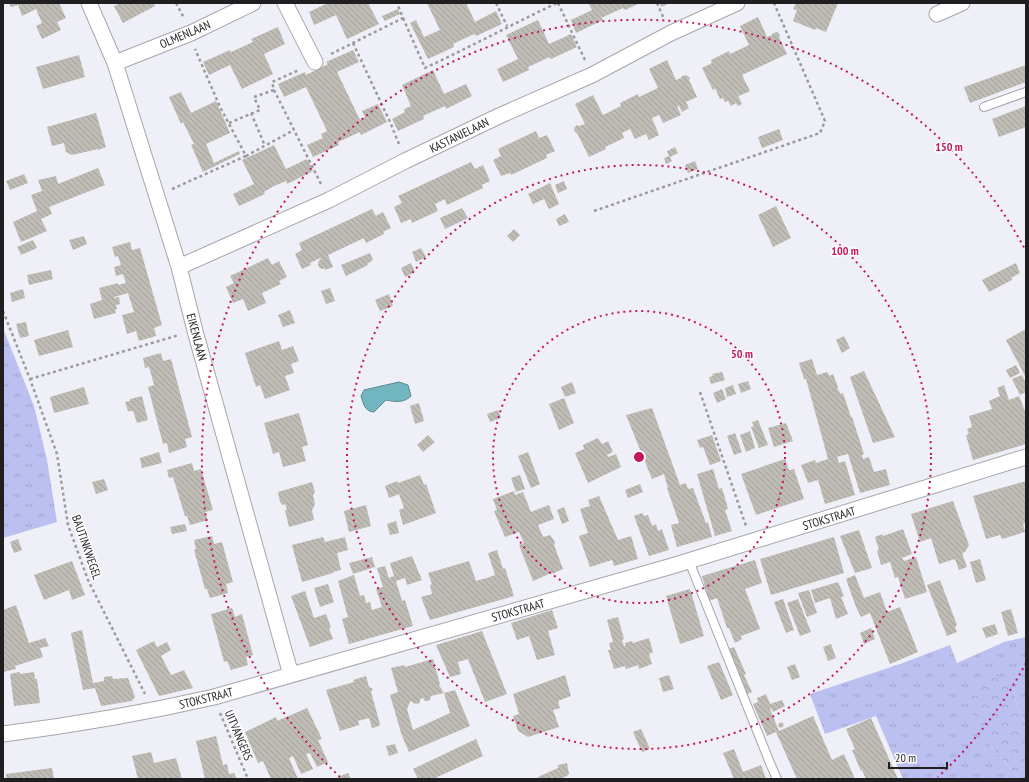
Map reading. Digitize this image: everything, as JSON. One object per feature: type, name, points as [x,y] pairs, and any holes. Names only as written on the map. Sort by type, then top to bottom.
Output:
[{"type":"street","name":"EIKENLAAN","points":[[89,3],[115,63],[179,267],[195,331],[291,675]]},
{"type":"street","name":"OLMENLAAN","points":[[115,63],[188,34],[253,3]]},
{"type":"street","points":[[285,3],[315,62]]},
{"type":"street","name":"KASTANJELAAN","points":[[179,267],[329,200],[405,161],[592,74],[671,33],[738,3]]},
{"type":"street","points":[[937,14],[962,3]]},
{"type":"street","name":"STOKSTRAAT","points":[[3,734],[64,726],[154,711],[214,698],[689,561],[1026,458]]},
{"type":"lane","points":[[984,107],[1026,92]]},
{"type":"lane","points":[[689,561],[777,779]]},
{"type":"path","points":[[496,3],[508,26]]},
{"type":"path","points":[[403,18],[425,68],[468,48],[508,26],[558,3],[592,74]]},
{"type":"path","points":[[594,211],[820,133],[825,121],[774,3]]},
{"type":"path","points":[[188,34],[220,107],[246,156]]},
{"type":"path","points":[[353,43],[390,122],[405,161]]},
{"type":"path","points":[[274,90],[329,200]]},
{"type":"path","points":[[252,113],[265,146]]},
{"type":"path","points":[[156,196],[246,156],[294,130]]},
{"type":"path","name":"BAUTINKWEGEL","points":[[3,311],[30,379],[57,454],[68,526],[88,580],[154,711]]},
{"type":"path","points":[[30,379],[195,331]]},
{"type":"path","points":[[700,392],[752,541]]},
{"type":"path","name":"UITVANGERS","points":[[214,698],[248,779]]},
{"type":"green space","points":[[3,328],[34,406],[47,460],[57,522],[3,538]]},
{"type":"green space","points":[[1026,637],[1026,724],[1016,703],[1014,689],[981,734],[1019,779],[903,779],[876,716],[825,734],[810,694],[900,664],[950,645],[957,663],[1004,642]]},
{"type":"green space","points":[[996,677],[1006,680],[1014,689],[1016,703],[1026,724],[1026,779],[1019,779],[981,734],[970,705],[973,693],[984,680]]},
{"type":"shaded area","points":[[399,382],[408,385],[411,396],[405,400],[399,401],[386,400],[374,412],[366,409],[361,396],[364,390]]},
{"type":"building","points":[[9,3],[59,3],[66,18],[57,22],[61,30],[42,39],[36,26],[42,23],[36,9],[22,16],[18,5],[11,7]]},
{"type":"building","points":[[121,3],[154,3],[155,6],[123,23],[114,6]]},
{"type":"building","points":[[328,3],[368,3],[379,24],[347,39],[336,15],[314,25],[309,12]]},
{"type":"building","points":[[427,3],[466,3],[475,22],[496,11],[502,24],[476,36],[474,34],[453,44],[454,47],[428,59],[410,23],[416,20],[424,37],[440,30]]},
{"type":"building","points":[[588,3],[640,3],[625,10],[623,8],[601,18],[603,20],[576,33],[571,20],[592,10]]},
{"type":"building","points":[[660,3],[670,3],[661,7]]},
{"type":"building","points":[[796,3],[838,3],[826,32],[816,28],[815,30],[793,21],[797,10],[793,9]]},
{"type":"building","points":[[398,9],[400,14],[385,21],[382,16]]},
{"type":"building","points":[[758,17],[767,37],[777,32],[780,35],[779,37],[787,54],[742,75],[750,91],[739,96],[736,91],[742,104],[738,106],[736,103],[731,106],[728,101],[725,102],[723,98],[720,99],[715,88],[713,90],[702,68],[712,63],[711,60],[729,51],[730,54],[749,45],[740,26]]},
{"type":"building","points":[[538,20],[549,44],[571,34],[577,47],[551,59],[549,57],[528,67],[529,70],[503,82],[497,69],[518,59],[506,35]]},
{"type":"building","points":[[278,27],[285,44],[264,54],[273,74],[242,89],[230,65],[209,75],[203,62],[253,42],[251,39]]},
{"type":"building","points":[[353,50],[359,62],[337,72],[360,120],[365,117],[362,111],[378,104],[387,122],[361,135],[360,132],[338,142],[339,145],[313,157],[307,145],[323,138],[321,134],[327,131],[306,87],[284,97],[278,84],[305,72],[306,75],[328,64],[326,62]]},
{"type":"building","points":[[79,55],[85,77],[43,89],[36,67]]},
{"type":"building","points":[[667,60],[676,80],[686,75],[690,78],[689,80],[697,97],[686,102],[689,108],[682,112],[679,106],[677,106],[681,115],[663,123],[659,115],[652,118],[659,135],[649,140],[646,134],[635,139],[630,129],[622,133],[624,138],[589,157],[577,133],[575,132],[574,128],[577,125],[579,126],[585,124],[575,104],[593,95],[603,115],[621,106],[620,103],[638,94],[639,97],[658,88],[649,69]]},
{"type":"building","points":[[1026,65],[1026,82],[970,103],[964,87]]},
{"type":"building","points":[[433,70],[444,94],[466,84],[472,96],[446,109],[445,106],[423,116],[424,119],[398,131],[392,119],[405,112],[404,109],[411,106],[402,85]]},
{"type":"building","points":[[181,92],[191,113],[216,101],[230,133],[206,144],[214,163],[239,151],[240,154],[203,172],[191,145],[194,144],[183,122],[181,124],[169,97]]},
{"type":"building","points":[[1026,106],[1026,127],[999,137],[992,119]]},
{"type":"building","points":[[96,113],[106,147],[72,155],[66,152],[64,143],[52,146],[47,127]]},
{"type":"building","points":[[779,129],[783,140],[762,148],[758,137]]},
{"type":"building","points":[[536,131],[539,138],[547,135],[555,151],[546,155],[547,158],[511,175],[510,173],[501,176],[493,160],[501,156],[498,149]]},
{"type":"building","points":[[274,145],[286,169],[307,159],[313,171],[287,184],[286,181],[274,186],[264,192],[265,194],[239,206],[233,194],[254,184],[242,160]]},
{"type":"building","points":[[675,147],[678,153],[670,157],[672,161],[666,164],[664,158],[669,156],[667,151]]},
{"type":"building","points":[[695,161],[698,169],[688,173],[685,165]]},
{"type":"building","points":[[471,162],[475,169],[483,165],[490,181],[482,185],[483,188],[447,205],[445,199],[435,204],[438,211],[412,223],[411,219],[401,223],[394,207],[402,203],[398,196]]},
{"type":"building","points":[[98,168],[105,185],[49,207],[52,214],[41,219],[47,231],[21,242],[13,222],[37,211],[31,195],[42,191],[38,180],[56,176],[58,184]]},
{"type":"building","points":[[24,174],[28,183],[10,190],[6,181]]},
{"type":"building","points":[[564,181],[567,189],[558,193],[555,185]]},
{"type":"building","points":[[550,183],[559,204],[549,209],[544,199],[533,204],[528,194]]},
{"type":"building","points":[[776,206],[791,238],[773,247],[758,215]]},
{"type":"building","points":[[462,208],[468,218],[445,229],[440,218]]},
{"type":"building","points":[[372,209],[376,216],[383,212],[391,228],[383,232],[384,234],[366,243],[364,238],[328,255],[333,267],[325,270],[324,268],[322,269],[319,267],[318,264],[319,260],[321,260],[320,258],[310,263],[311,265],[302,269],[295,254],[302,250],[299,243]]},
{"type":"building","points":[[565,214],[569,222],[559,226],[556,219]]},
{"type":"building","points":[[514,229],[520,235],[513,242],[507,236]]},
{"type":"building","points":[[84,236],[87,244],[73,250],[69,240]]},
{"type":"building","points":[[33,240],[37,248],[21,255],[17,247]]},
{"type":"building","points":[[130,242],[132,250],[140,248],[162,325],[154,328],[156,336],[139,341],[136,331],[127,334],[122,315],[134,312],[128,293],[114,297],[119,297],[120,304],[116,305],[116,313],[94,319],[90,304],[102,300],[99,288],[118,283],[118,285],[126,283],[123,274],[116,276],[114,267],[121,265],[118,256],[115,257],[112,247]]},
{"type":"building","points":[[421,248],[426,257],[416,262],[412,252]]},
{"type":"building","points":[[370,253],[373,260],[367,264],[368,265],[346,276],[341,265]]},
{"type":"building","points":[[268,258],[272,265],[279,261],[287,277],[279,281],[281,284],[262,293],[266,303],[248,311],[243,299],[233,303],[226,287],[234,283],[230,276]]},
{"type":"building","points":[[411,263],[415,272],[405,277],[401,268]]},
{"type":"building","points":[[1016,263],[1020,273],[1011,278],[1012,280],[989,292],[982,280]]},
{"type":"building","points":[[51,270],[53,279],[29,285],[27,275]]},
{"type":"building","points":[[330,288],[335,301],[326,304],[321,291]]},
{"type":"building","points":[[23,289],[25,298],[12,302],[10,293]]},
{"type":"building","points":[[389,294],[393,306],[380,311],[375,300]]},
{"type":"building","points":[[290,310],[295,323],[283,327],[278,315]]},
{"type":"building","points":[[26,322],[29,336],[20,338],[16,324]]},
{"type":"building","points":[[1026,329],[1026,378],[1006,340]]},
{"type":"building","points":[[68,330],[73,347],[39,356],[34,340]]},
{"type":"building","points":[[844,336],[850,348],[842,353],[836,340]]},
{"type":"building","points":[[279,341],[282,350],[293,346],[299,361],[291,364],[294,373],[285,376],[290,390],[265,399],[260,385],[256,387],[245,353]]},
{"type":"building","points":[[161,353],[163,361],[171,359],[192,437],[185,439],[187,447],[169,453],[167,443],[163,444],[148,387],[154,385],[149,367],[145,368],[143,358]]},
{"type":"building","points":[[812,359],[817,375],[827,372],[830,376],[833,374],[838,387],[837,388],[841,394],[843,393],[852,417],[864,454],[862,455],[863,459],[869,457],[874,472],[886,469],[890,485],[860,493],[848,454],[837,457],[839,463],[845,461],[855,495],[825,504],[818,480],[808,483],[801,465],[815,460],[816,463],[828,459],[806,379],[804,379],[799,363]]},
{"type":"building","points":[[1016,365],[1020,373],[1010,378],[1006,370]]},
{"type":"building","points":[[864,371],[895,437],[873,443],[850,377]]},
{"type":"building","points":[[722,372],[725,380],[711,384],[709,377],[713,376],[712,374]]},
{"type":"building","points":[[1022,375],[1026,383],[1026,392],[1020,395],[1012,379]]},
{"type":"building","points":[[748,381],[751,389],[741,393],[738,384]]},
{"type":"building","points":[[572,382],[576,393],[565,397],[561,387]]},
{"type":"building","points":[[733,385],[736,394],[727,397],[725,388]]},
{"type":"building","points":[[1004,385],[1009,400],[1019,396],[1026,413],[1026,444],[973,460],[966,435],[969,434],[967,429],[972,427],[969,416],[992,409],[989,401],[1000,396],[997,388]]},
{"type":"building","points":[[84,387],[89,404],[54,413],[50,397]]},
{"type":"building","points":[[722,389],[726,399],[717,403],[713,393]]},
{"type":"building","points":[[142,396],[148,420],[137,423],[133,411],[128,411],[125,402]]},
{"type":"building","points":[[564,398],[574,423],[559,430],[549,404]]},
{"type":"building","points":[[419,403],[424,421],[415,424],[410,406]]},
{"type":"building","points":[[652,408],[680,485],[686,483],[688,489],[693,488],[706,523],[708,522],[712,537],[677,547],[671,525],[679,523],[667,488],[664,474],[652,479],[626,415]]},
{"type":"building","points":[[498,410],[501,418],[490,422],[487,414]]},
{"type":"building","points":[[299,413],[308,445],[302,447],[306,461],[283,467],[279,452],[273,454],[264,423]]},
{"type":"building","points":[[758,420],[768,445],[759,448],[751,427],[754,426],[752,422]]},
{"type":"building","points":[[786,423],[793,441],[774,447],[768,428]]},
{"type":"building","points":[[750,431],[755,448],[746,452],[740,435]]},
{"type":"building","points":[[735,433],[742,452],[734,455],[727,436]]},
{"type":"building","points":[[428,435],[435,442],[423,452],[417,445]]},
{"type":"building","points":[[712,435],[721,461],[710,465],[703,447],[700,448],[697,440]]},
{"type":"building","points":[[598,438],[602,444],[608,441],[613,452],[607,455],[608,457],[616,454],[621,467],[588,483],[575,453],[584,449],[583,445]]},
{"type":"building","points":[[159,452],[162,463],[142,468],[140,458]]},
{"type":"building","points":[[528,452],[540,484],[531,488],[518,456]]},
{"type":"building","points":[[785,459],[789,470],[794,469],[804,499],[756,515],[741,474]]},
{"type":"building","points":[[192,463],[194,471],[201,469],[213,510],[205,512],[208,520],[190,525],[187,516],[185,516],[173,477],[169,478],[167,470]]},
{"type":"building","points":[[713,469],[719,489],[722,488],[728,509],[725,510],[732,531],[715,536],[697,474]]},
{"type":"building","points":[[420,475],[424,485],[426,484],[436,513],[403,525],[399,510],[404,508],[399,494],[389,498],[385,486]]},
{"type":"building","points":[[520,475],[525,489],[516,492],[511,478]]},
{"type":"building","points":[[104,479],[108,490],[96,494],[92,482]]},
{"type":"building","points":[[1026,481],[1026,523],[1023,524],[1025,532],[1002,539],[1000,535],[986,539],[973,496]]},
{"type":"building","points":[[312,482],[315,492],[313,495],[315,504],[312,510],[314,520],[289,527],[285,510],[287,510],[285,504],[283,505],[280,502],[278,492]]},
{"type":"building","points":[[640,484],[643,492],[628,498],[625,490]]},
{"type":"building","points":[[514,491],[515,495],[523,492],[531,512],[549,505],[554,519],[538,525],[543,537],[550,535],[555,542],[554,545],[563,569],[533,581],[519,545],[524,543],[519,532],[505,537],[494,511],[497,510],[493,499]]},
{"type":"building","points":[[599,496],[618,540],[631,536],[638,559],[614,566],[612,560],[590,567],[579,536],[588,533],[580,509],[590,506],[588,500]]},
{"type":"building","points":[[953,501],[969,545],[965,552],[962,553],[967,567],[959,570],[955,559],[939,564],[931,538],[920,542],[911,514]]},
{"type":"building","points":[[366,505],[371,526],[349,532],[344,511]]},
{"type":"building","points":[[564,507],[569,521],[562,524],[557,510]]},
{"type":"building","points":[[642,513],[644,516],[648,515],[652,526],[656,524],[658,531],[662,529],[669,550],[649,556],[634,516]]},
{"type":"building","points":[[396,521],[399,533],[390,535],[387,524]]},
{"type":"building","points":[[185,524],[187,531],[172,534],[170,527]]},
{"type":"building","points":[[903,529],[912,554],[902,558],[904,561],[916,557],[927,592],[905,599],[898,577],[895,578],[890,562],[881,565],[875,537],[882,534],[883,536]]},
{"type":"building","points":[[859,530],[872,568],[855,573],[840,536]]},
{"type":"building","points":[[212,536],[214,544],[222,542],[233,582],[226,584],[228,593],[210,598],[207,589],[205,589],[194,550],[196,549],[194,540]]},
{"type":"building","points":[[323,537],[325,542],[345,537],[348,550],[337,553],[341,570],[302,582],[292,545]]},
{"type":"building","points":[[834,537],[844,573],[771,595],[760,559]]},
{"type":"building","points":[[18,539],[22,550],[14,553],[10,542]]},
{"type":"building","points":[[497,550],[503,569],[505,568],[514,596],[430,620],[421,597],[432,594],[430,585],[432,584],[428,573],[469,561],[476,581],[487,578],[495,575],[488,553]]},
{"type":"building","points":[[412,556],[422,580],[407,585],[405,578],[396,581],[402,601],[405,600],[413,626],[349,644],[342,619],[348,617],[338,581],[354,575],[360,596],[364,595],[366,603],[370,602],[372,610],[382,607],[376,589],[383,587],[377,568],[385,566],[389,578],[394,576],[390,563]]},
{"type":"building","points":[[372,557],[375,567],[353,574],[349,563]]},
{"type":"building","points":[[980,559],[986,580],[976,583],[970,562]]},
{"type":"building","points":[[755,560],[762,583],[745,589],[760,629],[741,636],[742,639],[735,643],[729,628],[727,628],[717,598],[709,601],[702,576]]},
{"type":"building","points":[[72,561],[85,595],[72,600],[69,590],[44,600],[34,575]]},
{"type":"building","points":[[855,575],[864,598],[880,592],[887,612],[900,607],[918,652],[890,664],[870,613],[861,617],[856,607],[846,579]]},
{"type":"building","points":[[940,580],[957,625],[955,627],[957,632],[947,636],[927,585]]},
{"type":"building","points":[[838,582],[844,596],[841,597],[848,614],[836,619],[830,598],[815,603],[811,590]]},
{"type":"building","points":[[328,584],[334,602],[320,607],[314,588]]},
{"type":"building","points":[[690,589],[704,636],[680,644],[666,596]]},
{"type":"building","points":[[809,590],[817,613],[807,617],[798,593]]},
{"type":"building","points":[[305,591],[314,618],[326,614],[331,627],[329,628],[333,639],[310,647],[291,596]]},
{"type":"building","points":[[783,599],[794,630],[786,633],[774,602]]},
{"type":"building","points":[[798,599],[811,632],[800,636],[787,603]]},
{"type":"building","points":[[16,605],[29,643],[45,638],[49,646],[40,648],[43,657],[15,666],[16,669],[3,672],[3,610]]},
{"type":"building","points":[[232,608],[235,617],[242,614],[253,655],[246,657],[248,665],[231,670],[227,661],[224,662],[211,614]]},
{"type":"building","points":[[1011,609],[1018,633],[1008,636],[1001,612]]},
{"type":"building","points":[[552,610],[558,628],[548,631],[555,655],[537,660],[529,636],[517,640],[511,623]]},
{"type":"building","points":[[618,617],[624,639],[622,640],[624,646],[626,645],[625,643],[632,641],[633,643],[649,638],[653,652],[649,654],[652,664],[639,669],[638,665],[626,669],[625,666],[614,669],[608,650],[611,650],[609,643],[613,642],[607,620]]},
{"type":"building","points":[[995,624],[998,634],[986,638],[982,628]]},
{"type":"building","points":[[871,628],[875,639],[864,644],[860,633]]},
{"type":"building","points":[[82,630],[93,683],[104,681],[104,677],[112,676],[113,679],[128,678],[135,697],[132,701],[101,706],[95,688],[83,690],[71,633]]},
{"type":"building","points":[[482,631],[507,694],[485,702],[468,659],[458,662],[461,674],[450,677],[436,645]]},
{"type":"building","points":[[154,641],[157,647],[167,642],[171,650],[161,656],[171,675],[184,670],[193,688],[159,696],[136,650]]},
{"type":"building","points":[[831,644],[836,658],[828,661],[823,647]]},
{"type":"building","points":[[734,647],[752,692],[747,694],[728,649]]},
{"type":"building","points":[[433,659],[439,685],[444,693],[455,690],[470,726],[409,752],[402,736],[390,695],[398,692],[391,668],[404,665],[405,667]],"holes":[[[444,693],[450,713],[413,730],[407,709],[410,702],[412,701],[413,703],[418,704],[420,699],[423,698],[425,701],[428,701],[430,700],[431,696]]]},
{"type":"building","points":[[719,662],[733,695],[721,700],[707,666]]},
{"type":"building","points":[[795,664],[800,677],[792,680],[787,667]]},
{"type":"building","points":[[19,672],[20,674],[34,672],[35,679],[37,679],[40,703],[14,706],[10,674]]},
{"type":"building","points":[[565,675],[571,696],[558,701],[560,708],[553,710],[559,727],[528,737],[518,731],[513,716],[519,714],[513,694]]},
{"type":"building","points":[[669,675],[674,689],[663,692],[659,678]]},
{"type":"building","points":[[366,676],[369,687],[373,689],[371,692],[380,724],[379,726],[372,728],[369,718],[358,721],[359,725],[340,731],[326,690],[354,682],[353,680]]},
{"type":"building","points":[[766,694],[770,704],[782,700],[785,706],[773,712],[771,708],[770,709],[779,731],[813,716],[832,760],[844,754],[855,779],[797,779],[776,732],[767,736],[753,704],[758,702],[757,698]]},
{"type":"building","points":[[307,708],[322,739],[318,740],[328,762],[317,767],[310,753],[306,754],[313,769],[301,774],[293,756],[289,758],[298,779],[271,779],[263,761],[258,763],[245,732],[276,717],[277,721]]},
{"type":"building","points":[[871,718],[898,779],[866,779],[862,770],[861,771],[852,750],[855,749],[846,729]]},
{"type":"building","points":[[781,722],[784,725],[781,728],[778,725]]},
{"type":"building","points":[[641,729],[650,749],[642,752],[633,732]]},
{"type":"building","points":[[216,736],[223,765],[227,764],[229,774],[234,773],[237,779],[205,779],[196,741]]},
{"type":"building","points":[[476,739],[483,756],[433,779],[418,779],[413,769]]},
{"type":"building","points":[[395,744],[398,753],[389,756],[386,746]]},
{"type":"building","points":[[734,749],[743,772],[761,765],[766,779],[734,779],[723,753]]},
{"type":"building","points":[[151,752],[154,763],[176,758],[182,779],[138,779],[132,756]]},
{"type":"building","points":[[567,763],[569,774],[567,776],[560,779],[538,779],[538,777],[558,768],[558,765]]},
{"type":"building","points":[[52,768],[54,779],[6,779],[6,774]]},
{"type":"building","points":[[348,773],[351,779],[339,779],[338,777]]}]
